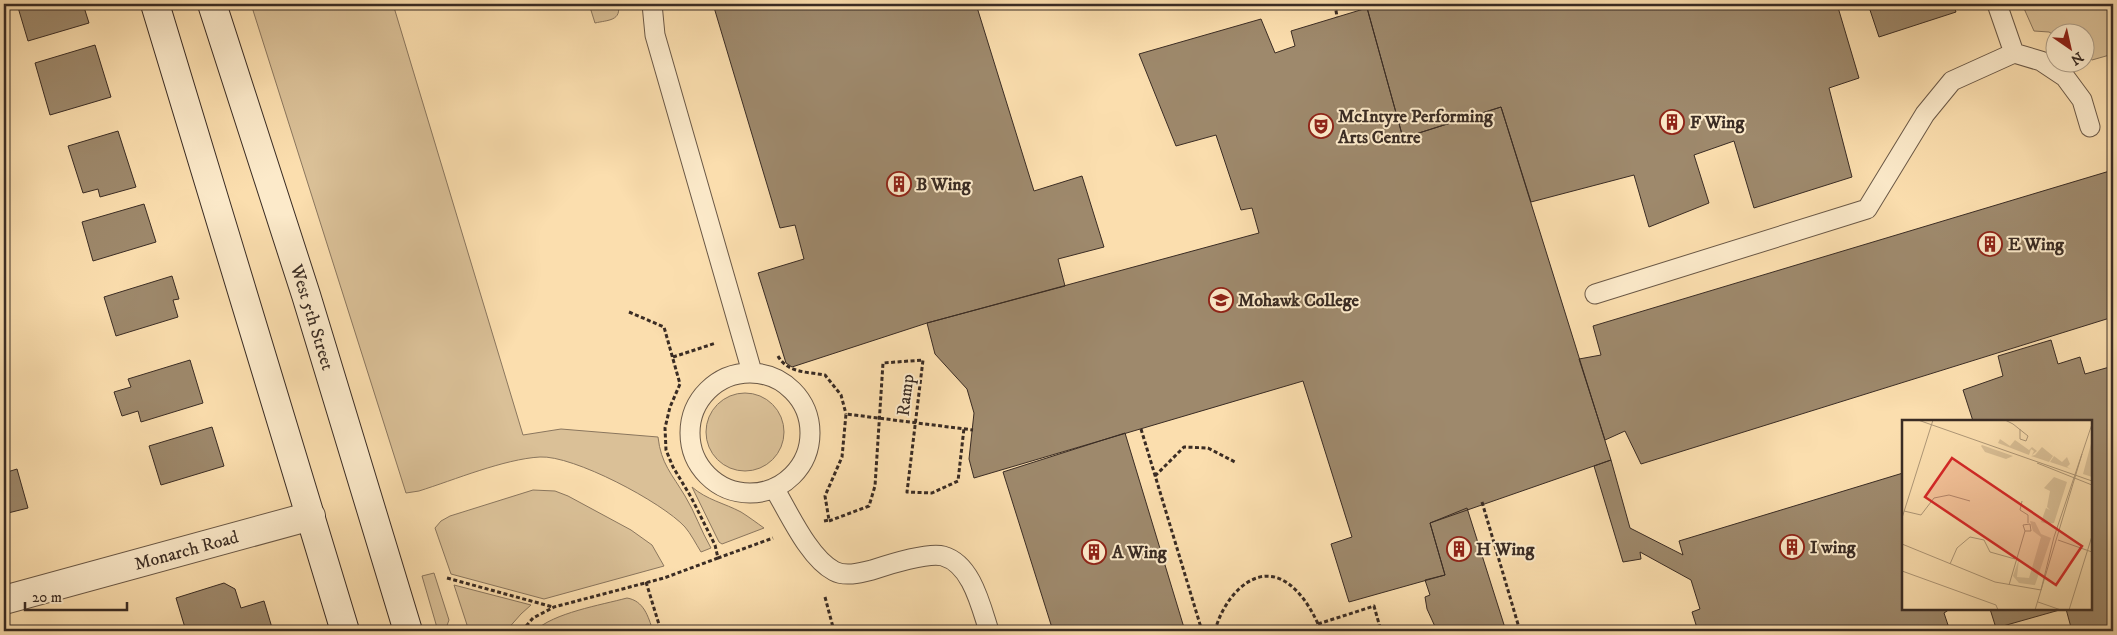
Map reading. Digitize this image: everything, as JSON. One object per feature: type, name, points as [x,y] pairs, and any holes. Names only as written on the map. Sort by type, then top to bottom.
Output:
[{"type":"main road","points":[[155,4],[346,631]]},
{"type":"main road","name":"West 5th Street","points":[[212,4],[308,304],[408,631]]},
{"type":"main road","name":"Monarch Road","points":[[4,600],[311,516]]},
{"type":"lane","points":[[652,4],[655,36],[752,372]]},
{"type":"lane","points":[[1997,4],[2014,53]]},
{"type":"lane","points":[[1595,294],[1867,209],[1924,114],[1952,81],[2014,53],[2041,60],[2065,77],[2082,100],[2090,127]]},
{"type":"lane","points":[[752,372],[773,377],[791,388],[804,405],[810,425],[810,446],[802,466],[787,481],[774,488],[747,494],[727,490],[709,478],[696,462],[689,442],[690,420],[698,401],[712,385],[731,375],[752,372]]},
{"type":"lane","points":[[774,488],[813,552],[826,566],[837,573],[856,574],[910,559],[942,556],[963,568],[976,590],[989,631]]},
{"type":"path","points":[[1334,4],[1337,17]]},
{"type":"path","points":[[629,312],[664,327],[680,384],[670,407],[665,428],[666,450],[672,467],[682,482]]},
{"type":"path","name":"Ramp","points":[[829,520],[869,506],[875,486],[883,363],[923,360],[907,492],[932,493],[958,481],[964,428]]},
{"type":"path","points":[[855,416],[973,430]]},
{"type":"path","points":[[1141,429],[1202,631]]},
{"type":"path","points":[[1155,476],[1184,447],[1208,448],[1235,462]]},
{"type":"path","points":[[1482,502],[1520,631]]},
{"type":"path","points":[[522,631],[533,618],[554,608],[646,582],[718,558]]},
{"type":"path","points":[[1215,631],[1222,613],[1234,594],[1259,576],[1274,576],[1303,596],[1321,631]]},
{"type":"path","points":[[447,578],[554,608]]},
{"type":"path","points":[[646,582],[661,631]]},
{"type":"path","points":[[1318,624],[1374,606],[1381,631]]},
{"type":"path","points":[[2027,631],[2042,627],[2043,631]]},
{"type":"shaded area","points":[[251,4],[393,4],[523,435],[561,429],[658,437],[664,462],[689,502],[711,548],[701,552],[685,527],[674,517],[638,493],[594,472],[555,458],[540,457],[511,462],[419,491],[406,493]]},
{"type":"shaded area","points":[[589,4],[618,4],[618,14],[613,19],[595,23]]},
{"type":"shaded area","points":[[2022,4],[2113,4],[2113,54],[2094,59],[2094,22],[2044,22],[2044,32],[2034,31]]},
{"type":"shaded area","points":[[745,393],[760,396],[777,410],[781,417],[784,432],[781,447],[767,464],[760,468],[745,471],[730,468],[713,454],[709,447],[706,432],[709,417],[723,400],[730,396]]},
{"type":"shaded area","points":[[692,487],[710,498],[741,512],[764,528],[722,544],[719,542]]},
{"type":"shaded area","points":[[533,490],[555,491],[568,496],[631,530],[652,545],[664,566],[544,599],[451,574],[435,528],[441,521],[450,516]]},
{"type":"shaded area","points":[[434,573],[449,620],[445,631],[438,631],[422,576]]},
{"type":"shaded area","points":[[454,585],[531,605],[506,631],[469,631]]},
{"type":"shaded area","points":[[627,598],[638,602],[647,615],[653,631],[535,631],[553,619],[565,614]]},
{"type":"building","points":[[17,4],[83,4],[89,23],[28,41]]},
{"type":"building","name":"B Wing","points":[[713,4],[976,4],[1034,191],[1082,176],[1104,247],[1058,259],[1065,286],[927,323],[792,367],[786,363],[758,273],[804,259],[795,225],[780,228]]},
{"type":"building","name":"F Wing","points":[[1366,4],[1837,4],[1859,78],[1829,88],[1852,177],[1754,208],[1734,141],[1694,155],[1709,203],[1649,227],[1634,175],[1531,202],[1501,107],[1403,138]]},
{"type":"building","points":[[1868,4],[1953,4],[1956,12],[1879,37]]},
{"type":"building","points":[[1367,8],[1403,138],[1501,107],[1611,460],[1430,523],[1445,575],[1349,602],[1331,544],[1352,537],[1303,381],[974,478],[969,459],[974,413],[967,389],[935,354],[927,323],[1259,233],[1252,208],[1241,210],[1216,135],[1176,146],[1139,54],[1261,19],[1275,53],[1295,46],[1291,31]]},
{"type":"building","points":[[95,45],[111,97],[50,115],[35,63]]},
{"type":"building","points":[[118,131],[136,187],[100,197],[98,189],[83,193],[68,146]]},
{"type":"building","name":"E Wing","points":[[2113,170],[2113,317],[1641,464],[1625,431],[1605,440],[1579,359],[1601,355],[1593,326]]},
{"type":"building","points":[[144,204],[156,242],[93,261],[82,222]]},
{"type":"building","points":[[172,276],[179,299],[173,300],[178,317],[116,336],[104,297]]},
{"type":"building","points":[[2051,340],[2058,364],[2080,357],[2085,374],[2113,366],[2113,631],[2072,631],[2066,610],[2092,610],[2092,420],[1973,420],[1963,390],[2003,376],[1998,356]]},
{"type":"building","points":[[190,360],[203,403],[141,422],[138,411],[122,416],[114,392],[131,387],[128,379]]},
{"type":"building","points":[[212,427],[224,466],[161,485],[149,446]]},
{"type":"building","name":"A Wing","points":[[1125,433],[1185,631],[1053,631],[1003,472]]},
{"type":"building","name":"I wing","points":[[1611,460],[1630,528],[1683,555],[1679,541],[1902,473],[1902,610],[1948,610],[1944,613],[1950,631],[1698,631],[1692,612],[1700,609],[1691,580],[1640,552],[1641,559],[1623,562],[1594,466]]},
{"type":"building","points":[[17,469],[28,508],[4,514],[4,473]]},
{"type":"building","name":"H Wing","points":[[1467,508],[1506,631],[1437,631],[1427,609],[1425,597],[1430,595],[1425,580],[1445,575],[1430,523]]},
{"type":"building","points":[[224,583],[235,589],[241,608],[264,601],[273,631],[186,631],[176,598]]},
{"type":"building","points":[[1990,610],[2059,610],[1996,628]]},
{"type":"place","name":"F Wing","points":[[1672,122]]},
{"type":"place","name":"McIntyre Performing Arts Centre","points":[[1321,126]]},
{"type":"place","name":"B Wing","points":[[899,184]]},
{"type":"place","name":"E Wing","points":[[1990,244]]},
{"type":"place","name":"Mohawk College","points":[[1221,300]]},
{"type":"place","name":"I wing","points":[[1792,547]]},
{"type":"place","name":"H Wing","points":[[1459,549]]},
{"type":"place","name":"A Wing","points":[[1094,552]]}]
